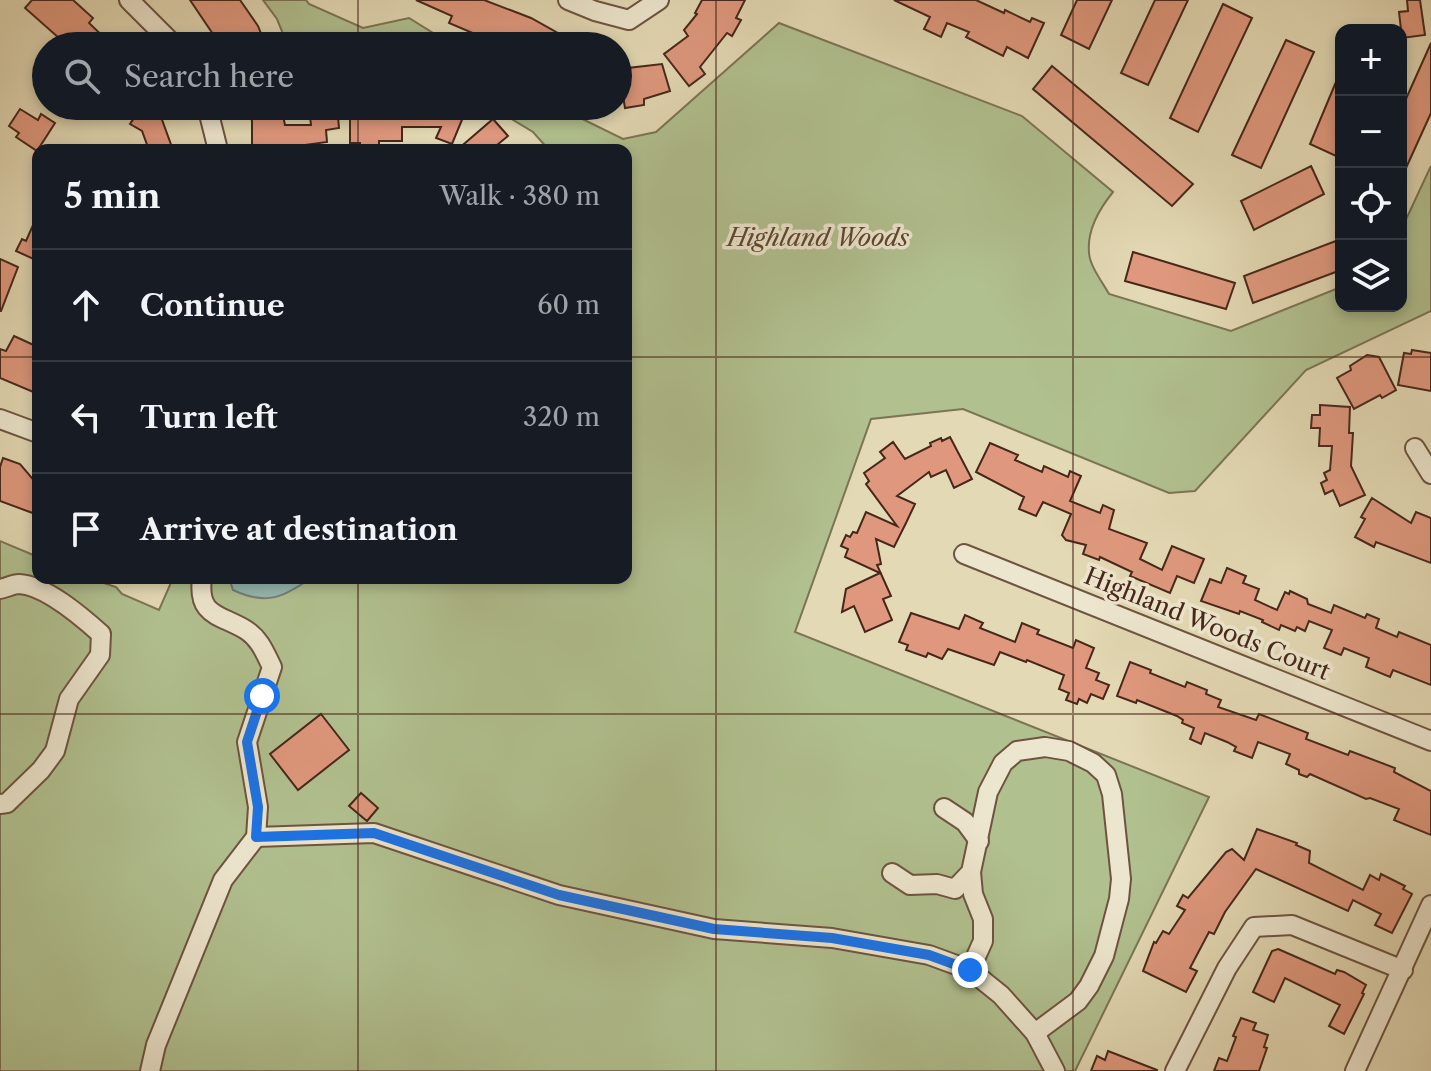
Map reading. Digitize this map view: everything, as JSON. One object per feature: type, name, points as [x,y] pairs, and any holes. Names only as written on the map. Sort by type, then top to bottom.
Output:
[{"type":"street","points":[[129,0],[161,32]]},
{"type":"street","points":[[568,0],[629,20],[659,0]]},
{"type":"street","points":[[210,120],[216,144]]},
{"type":"street","points":[[0,419],[32,431]]},
{"type":"street","points":[[1415,448],[1431,474]]},
{"type":"street","name":"Highland Woods Court","points":[[964,554],[1431,741]]},
{"type":"street","points":[[0,589],[19,584],[43,591],[101,634],[100,655],[69,699],[55,751],[41,770],[7,803],[0,804]]},
{"type":"street","points":[[150,1071],[156,1045],[223,880],[256,837],[258,807],[247,742],[272,667],[259,641],[246,630],[214,615],[203,604],[201,584]]},
{"type":"street","points":[[970,970],[983,941],[983,919],[973,894],[971,872],[988,792],[1003,763],[1017,751],[1045,747],[1069,751],[1093,763],[1106,775],[1112,794],[1121,879],[1119,899],[1098,971],[1078,1001],[1035,1033]]},
{"type":"street","points":[[944,808],[965,822],[979,841]]},
{"type":"street","points":[[256,837],[374,833],[559,895],[714,929],[832,938],[929,955],[970,970],[1001,995],[1035,1033],[1055,1071]]},
{"type":"street","points":[[892,873],[910,885],[937,884],[955,889],[971,872]]},
{"type":"street","points":[[1355,1071],[1431,905]]},
{"type":"street","points":[[1175,1071],[1227,968],[1254,927],[1292,925],[1403,970]]},
{"type":"green space","points":[[263,0],[306,0],[363,28],[409,18],[432,32],[282,32]]},
{"type":"green space","name":"Highland Woods","points":[[779,23],[1022,116],[1113,192],[1095,220],[1089,244],[1091,262],[1109,294],[1231,331],[1335,289],[1335,312],[1407,312],[1407,217],[1431,166],[1431,311],[1306,370],[1195,491],[1169,493],[963,409],[871,419],[795,632],[1209,797],[1075,1071],[0,1071],[0,541],[32,554],[32,584],[107,584],[159,610],[170,584],[632,584],[632,144],[544,144],[533,132],[513,120],[584,120],[623,139],[656,132]]},
{"type":"water","points":[[231,584],[302,584],[283,594],[266,598],[233,590]]},
{"type":"building","points":[[32,0],[73,0],[93,18],[89,23],[98,32],[52,32],[25,8]]},
{"type":"building","points":[[190,0],[240,0],[260,32],[212,32]]},
{"type":"building","points":[[416,0],[484,0],[531,18],[556,32],[470,32],[449,23],[452,16]]},
{"type":"building","points":[[702,0],[745,0],[736,18],[741,20],[732,36],[727,33],[700,67],[705,74],[689,86],[664,54],[688,36],[684,30],[697,14]]},
{"type":"building","points":[[894,0],[976,0],[1030,22],[1032,18],[1044,23],[1028,58],[1007,47],[1003,56],[966,37],[969,32],[947,23],[941,37],[924,29],[930,17]]},
{"type":"building","points":[[1077,0],[1112,0],[1089,49],[1061,35]]},
{"type":"building","points":[[1155,0],[1188,0],[1148,85],[1121,73]]},
{"type":"building","points":[[1407,0],[1420,0],[1425,35],[1407,37],[1407,24],[1400,24],[1399,12],[1408,11]]},
{"type":"building","points":[[1223,4],[1252,18],[1198,132],[1170,118]]},
{"type":"building","points":[[1286,40],[1314,52],[1261,168],[1232,155]]},
{"type":"building","points":[[1431,43],[1431,113],[1407,166],[1407,97]]},
{"type":"building","points":[[662,64],[670,91],[644,99],[644,105],[632,107],[632,68]]},
{"type":"building","points":[[1052,66],[1193,184],[1172,206],[1033,89]]},
{"type":"building","points":[[1335,84],[1335,156],[1310,144]]},
{"type":"building","points":[[20,109],[32,116],[32,120],[55,123],[42,144],[32,144],[32,148],[16,137],[19,133],[9,126]]},
{"type":"building","points":[[133,120],[162,120],[171,144],[147,144],[142,131],[130,124]]},
{"type":"building","points":[[284,120],[285,125],[311,125],[310,120],[338,120],[339,128],[326,130],[327,142],[252,144],[252,121]]},
{"type":"building","points":[[350,120],[462,120],[452,144],[436,138],[441,127],[402,127],[402,141],[350,143]]},
{"type":"building","points":[[492,120],[508,136],[498,144],[464,144]]},
{"type":"building","points":[[1311,166],[1324,194],[1254,230],[1241,201]]},
{"type":"building","points":[[32,228],[32,258],[16,251],[22,239],[26,241]]},
{"type":"building","points":[[1335,241],[1335,272],[1253,303],[1244,276]]},
{"type":"building","points":[[1133,252],[1235,283],[1226,309],[1125,281]]},
{"type":"building","points":[[0,259],[18,267],[1,311],[0,311]]},
{"type":"building","points":[[14,336],[32,344],[32,391],[0,378],[0,349],[6,351]]},
{"type":"building","points":[[1412,350],[1431,353],[1431,391],[1398,385],[1404,353],[1411,354]]},
{"type":"building","points":[[1367,355],[1379,357],[1396,390],[1354,409],[1337,378]]},
{"type":"building","points":[[1320,405],[1350,407],[1349,433],[1353,433],[1351,466],[1365,495],[1340,506],[1333,490],[1325,494],[1321,483],[1327,480],[1324,473],[1330,470],[1332,446],[1319,446],[1320,428],[1311,428],[1312,415],[1320,415]]},
{"type":"building","points":[[950,437],[972,479],[954,488],[946,470],[931,477],[929,472],[897,496],[915,504],[906,523],[894,547],[876,539],[881,564],[877,565],[891,596],[883,599],[892,620],[865,632],[854,606],[842,612],[846,589],[880,573],[845,557],[848,549],[841,546],[846,535],[850,537],[853,532],[857,533],[866,512],[897,526],[866,484],[869,481],[864,473],[885,458],[880,452],[893,442],[905,459],[931,446],[930,443]]},
{"type":"building","points":[[990,443],[1018,455],[1015,460],[1042,472],[1044,466],[1068,477],[1070,471],[1081,476],[1070,501],[1100,513],[1103,505],[1114,510],[1109,529],[1147,543],[1140,559],[1162,570],[1172,546],[1204,559],[1194,583],[1177,576],[1170,593],[1130,576],[1132,572],[1100,557],[1099,560],[1083,554],[1086,545],[1066,540],[1062,535],[1071,514],[1043,502],[1036,516],[1019,509],[1024,497],[976,472]]},
{"type":"building","points":[[3,458],[20,464],[32,478],[32,513],[0,501]]},
{"type":"building","points":[[1372,498],[1411,523],[1416,512],[1431,518],[1431,563],[1376,542],[1374,547],[1355,537],[1365,519],[1361,517]]},
{"type":"building","points":[[1227,568],[1246,576],[1243,583],[1259,589],[1255,600],[1277,610],[1285,592],[1289,594],[1290,591],[1307,599],[1308,604],[1331,613],[1334,605],[1365,618],[1367,614],[1379,619],[1376,628],[1397,637],[1399,632],[1431,645],[1431,685],[1393,670],[1390,677],[1366,667],[1369,658],[1344,648],[1341,655],[1324,648],[1332,630],[1309,621],[1305,631],[1297,627],[1295,631],[1281,625],[1279,630],[1240,611],[1239,614],[1201,601],[1210,579],[1221,583]]},
{"type":"building","points":[[911,613],[959,629],[965,615],[983,623],[980,628],[1015,642],[1022,623],[1039,630],[1037,634],[1073,648],[1076,640],[1094,648],[1086,668],[1099,673],[1096,680],[1109,685],[1103,699],[1091,694],[1087,703],[1079,699],[1077,704],[1066,700],[1069,693],[1059,689],[1064,675],[1027,660],[1000,652],[994,665],[948,649],[942,659],[928,653],[926,657],[906,650],[908,645],[899,642]]},
{"type":"building","points":[[1130,662],[1185,687],[1187,682],[1207,690],[1206,694],[1221,700],[1218,707],[1256,720],[1259,714],[1308,733],[1306,739],[1395,768],[1394,772],[1431,791],[1431,835],[1394,820],[1399,809],[1366,799],[1310,774],[1307,777],[1299,774],[1299,770],[1286,764],[1290,754],[1258,742],[1252,758],[1205,733],[1201,744],[1190,739],[1194,728],[1182,723],[1183,720],[1177,716],[1137,700],[1136,703],[1117,696]]},
{"type":"building","points":[[321,714],[349,750],[298,790],[270,754]]},
{"type":"building","points":[[361,793],[378,808],[367,821],[349,806]]},
{"type":"building","points":[[1257,829],[1297,843],[1310,851],[1309,863],[1363,890],[1370,875],[1379,880],[1381,874],[1405,886],[1403,889],[1412,894],[1392,933],[1375,925],[1381,914],[1353,900],[1348,911],[1256,869],[1225,912],[1214,934],[1209,932],[1190,968],[1197,971],[1186,992],[1143,971],[1154,942],[1163,931],[1169,934],[1185,910],[1177,906],[1183,895],[1188,898],[1226,852],[1232,849],[1244,860]]},
{"type":"building","points":[[1278,949],[1335,974],[1337,970],[1344,972],[1366,985],[1344,1034],[1329,1026],[1340,1005],[1285,978],[1274,1002],[1253,992],[1272,951]]},
{"type":"building","points":[[1241,1018],[1256,1023],[1253,1030],[1268,1035],[1259,1071],[1214,1071],[1219,1058],[1227,1061]]},
{"type":"building","points":[[1108,1051],[1157,1071],[1091,1071],[1097,1056],[1105,1060]]},
{"type":"route","points":[[262,696],[247,742],[258,807],[256,837],[374,833],[559,895],[714,929],[832,938],[929,955],[970,970]]}]
